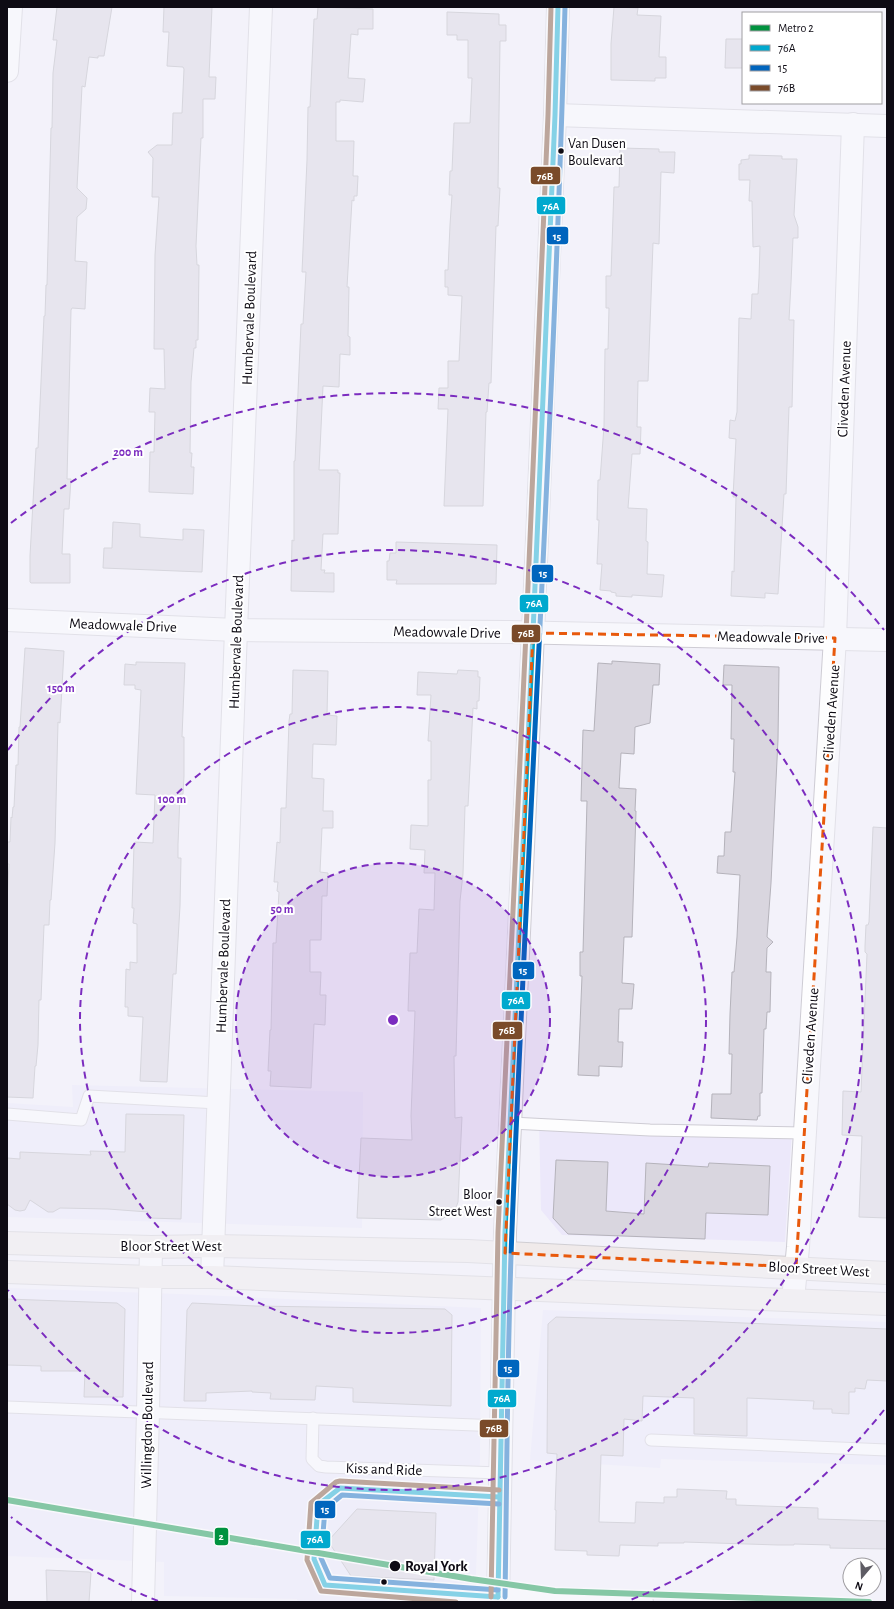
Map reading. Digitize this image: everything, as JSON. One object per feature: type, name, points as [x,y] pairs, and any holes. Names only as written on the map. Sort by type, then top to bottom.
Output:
[{"type":"main road","name":"Bloor Street West","points":[[7,1243],[151,1247],[213,1246],[468,1251],[887,1273]]},
{"type":"main road","name":"Bloor Street West","points":[[7,1272],[150,1277],[212,1277],[887,1304]]},
{"type":"street","points":[[7,71],[11,7]]},
{"type":"street","name":"Humbervale Boulevard","points":[[212,1277],[261,7]]},
{"type":"street","points":[[558,7],[556,115],[505,1253],[498,1600],[642,1602]]},
{"type":"street","points":[[556,115],[887,126]]},
{"type":"street","name":"Cliveden Avenue","points":[[793,1300],[835,638],[853,124]]},
{"type":"street","name":"Meadowvale Drive","points":[[7,620],[236,630],[533,633],[887,640]]},
{"type":"street","name":"Willingdon Boulevard","points":[[143,1602],[151,1247]]},
{"type":"lane","points":[[7,1114],[81,1120],[89,1096],[218,1103]]},
{"type":"lane","points":[[511,1123],[650,1130],[804,1133]]},
{"type":"lane","points":[[7,1407],[501,1426]]},
{"type":"lane","name":"Kiss and Ride","points":[[313,1418],[312,1459],[319,1466],[333,1468],[500,1473]]},
{"type":"lane","points":[[650,1440],[887,1450]]},
{"type":"lane","points":[[498,1600],[469,1596],[325,1585],[314,1559],[318,1505],[340,1488],[499,1497]]},
{"type":"highlighted area","points":[[533,633],[835,638],[796,1267],[505,1253]]},
{"type":"shaded area","points":[[72,1085],[363,1092],[362,1228],[7,1217],[7,1103],[73,1107]]},
{"type":"shaded area","points":[[539,1120],[792,1130],[785,1242],[562,1235],[541,1210]]},
{"type":"shaded area","points":[[7,1288],[179,1294],[481,1308],[480,1458],[475,1602],[298,1602],[297,1599],[164,1596],[164,1562],[7,1556]]},
{"type":"shaded area","points":[[543,1310],[887,1322],[887,1465],[661,1459],[660,1468],[530,1460]]},
{"type":"building","points":[[57,7],[112,7],[104,56],[98,56],[98,58],[89,57],[85,87],[82,86],[77,188],[87,198],[86,209],[77,217],[75,261],[87,262],[85,309],[72,308],[71,310],[67,479],[71,479],[69,509],[64,509],[62,554],[70,554],[70,583],[31,583],[30,556],[36,448],[38,448],[44,316],[47,285],[53,73],[57,40],[53,40]]},
{"type":"building","points":[[164,7],[212,7],[209,77],[216,77],[215,99],[203,99],[203,138],[201,138],[196,246],[197,265],[199,265],[198,340],[196,340],[196,348],[194,348],[191,382],[190,453],[192,453],[191,467],[194,467],[193,494],[149,492],[150,452],[154,452],[155,412],[149,412],[150,388],[165,389],[164,349],[154,349],[155,255],[159,197],[152,197],[153,158],[148,152],[157,145],[172,145],[173,113],[182,113],[184,69],[183,67],[167,66],[169,32],[163,32]]},
{"type":"building","points":[[318,7],[373,9],[373,29],[358,29],[358,35],[351,34],[348,78],[365,79],[363,102],[340,100],[340,102],[336,102],[336,141],[354,141],[353,176],[358,176],[357,196],[354,196],[354,201],[352,200],[347,287],[349,287],[348,336],[350,337],[350,355],[340,354],[339,387],[323,386],[319,470],[338,470],[338,473],[340,473],[338,534],[323,534],[321,570],[325,570],[324,573],[334,573],[334,592],[291,591],[292,540],[294,541],[294,461],[301,324],[303,324],[306,272],[302,272],[308,107],[310,107],[314,19],[317,19]]},
{"type":"building","points":[[614,7],[638,8],[637,15],[661,16],[659,57],[666,57],[666,78],[655,78],[655,81],[611,80],[611,44]]},
{"type":"building","points":[[447,12],[499,14],[499,25],[506,25],[506,41],[500,41],[498,188],[500,188],[498,226],[496,226],[491,383],[489,383],[486,412],[483,506],[444,506],[448,409],[438,409],[439,388],[448,388],[448,361],[459,361],[462,296],[448,295],[448,287],[445,287],[445,270],[448,270],[452,195],[449,195],[450,171],[452,171],[454,123],[470,123],[472,78],[468,78],[468,40],[457,40],[457,35],[447,35]]},
{"type":"building","points":[[726,39],[742,39],[742,68],[725,68]]},
{"type":"building","points":[[620,148],[659,149],[659,152],[675,152],[674,173],[661,172],[659,244],[653,243],[648,381],[638,381],[637,427],[641,427],[640,454],[632,454],[628,508],[647,509],[647,574],[664,575],[662,597],[632,595],[632,597],[616,596],[616,593],[611,591],[600,590],[602,564],[597,564],[599,520],[597,520],[598,480],[600,480],[604,426],[605,349],[608,349],[609,308],[606,308],[606,276],[611,276],[614,187],[619,187]]},
{"type":"building","points":[[749,155],[782,156],[782,159],[797,159],[794,215],[798,227],[798,238],[793,238],[789,320],[794,320],[792,407],[789,407],[786,494],[784,494],[778,594],[765,593],[765,598],[731,596],[732,571],[734,572],[736,497],[733,497],[736,439],[729,438],[730,420],[735,421],[737,412],[739,318],[751,319],[752,294],[758,294],[759,278],[760,246],[753,247],[752,201],[749,201],[750,180],[739,180],[739,164],[741,164],[741,160],[749,159]]},
{"type":"building","points":[[113,522],[140,524],[140,537],[183,540],[183,529],[204,530],[202,572],[103,568],[104,548],[112,548]]},
{"type":"building","points":[[396,542],[497,545],[496,584],[396,584],[397,580],[387,580],[387,561],[389,561],[390,553],[396,553]]},
{"type":"building","points":[[25,648],[64,651],[60,723],[58,722],[55,843],[49,925],[44,925],[41,1000],[39,1000],[38,1045],[33,1098],[7,1097],[7,901],[9,864],[7,864],[7,842],[10,842],[11,817],[12,818],[14,807],[16,765],[18,765],[19,727]]},
{"type":"building","points":[[612,661],[660,664],[659,685],[653,685],[650,723],[635,727],[634,754],[621,753],[619,788],[636,789],[632,937],[624,937],[622,983],[634,984],[632,1009],[619,1009],[618,1042],[623,1042],[622,1067],[599,1066],[599,1076],[578,1075],[582,976],[580,976],[580,952],[583,952],[587,801],[581,801],[583,730],[594,731],[598,663],[612,664]]},
{"type":"building","points":[[136,662],[185,663],[182,737],[184,737],[184,776],[183,794],[180,794],[178,844],[178,858],[181,858],[180,906],[176,974],[173,974],[167,1082],[140,1081],[143,1017],[128,1016],[128,1007],[125,1007],[126,969],[130,970],[130,962],[137,963],[137,924],[133,923],[134,908],[132,908],[134,845],[135,842],[153,843],[155,795],[136,794],[141,690],[135,689],[135,685],[124,685],[125,664],[136,665]]},
{"type":"building","points":[[724,665],[779,667],[778,740],[767,937],[773,942],[767,948],[766,972],[771,972],[770,1012],[767,1012],[766,1029],[764,1029],[762,1093],[760,1093],[760,1116],[758,1116],[757,1120],[711,1118],[712,1094],[731,1094],[732,1054],[729,1054],[730,1014],[732,972],[734,972],[737,937],[740,875],[717,873],[718,856],[724,856],[725,832],[731,832],[735,772],[733,772],[734,739],[731,739],[732,685],[723,685]]},
{"type":"building","points":[[293,670],[328,671],[327,715],[337,716],[336,745],[313,744],[312,778],[324,779],[323,811],[333,811],[333,828],[322,828],[320,872],[328,873],[327,896],[322,896],[321,940],[310,940],[310,972],[321,972],[320,995],[326,995],[325,1025],[314,1024],[311,1088],[270,1086],[271,1071],[268,1071],[271,1030],[273,943],[276,943],[279,892],[277,891],[278,882],[274,882],[277,842],[280,843],[281,808],[286,808],[289,721],[290,714],[292,714]]},
{"type":"building","points":[[458,670],[478,671],[478,677],[480,677],[479,701],[477,701],[477,709],[473,708],[468,806],[465,806],[463,874],[460,901],[456,1056],[454,1056],[455,1118],[462,1117],[458,1202],[455,1210],[441,1220],[357,1218],[361,1138],[412,1140],[411,1116],[415,1011],[408,1011],[410,953],[417,953],[419,909],[434,910],[435,873],[424,873],[425,850],[410,849],[411,825],[428,826],[428,780],[431,780],[431,741],[428,741],[431,695],[417,695],[418,672],[457,674]]},
{"type":"building","points":[[873,827],[887,828],[887,1218],[859,1217],[862,1136],[842,1135],[843,1091],[861,1092],[867,954],[865,952],[865,946],[866,925],[868,925],[869,922]]},
{"type":"building","points":[[126,1114],[184,1115],[181,1219],[148,1218],[148,1212],[108,1209],[60,1208],[53,1212],[48,1212],[30,1200],[25,1210],[20,1211],[15,1210],[7,1204],[7,1158],[20,1159],[20,1152],[91,1155],[90,1151],[125,1152]]},
{"type":"building","points":[[556,1160],[608,1162],[606,1211],[644,1214],[646,1163],[708,1167],[709,1163],[770,1166],[768,1215],[706,1213],[705,1239],[568,1234],[553,1218]]},
{"type":"building","points":[[7,1299],[117,1303],[125,1309],[123,1397],[84,1397],[85,1371],[41,1371],[41,1366],[7,1365]]},
{"type":"building","points":[[192,1303],[255,1306],[445,1309],[452,1315],[451,1406],[353,1402],[353,1388],[316,1386],[315,1400],[270,1399],[271,1393],[252,1391],[206,1393],[206,1401],[184,1401],[187,1310]]},
{"type":"building","points":[[556,1317],[887,1329],[887,1381],[867,1380],[865,1389],[855,1388],[855,1392],[849,1392],[849,1414],[832,1413],[832,1409],[813,1409],[814,1401],[747,1398],[747,1436],[694,1434],[694,1398],[643,1396],[642,1421],[624,1419],[623,1456],[601,1455],[599,1522],[635,1523],[636,1502],[664,1503],[664,1497],[677,1497],[677,1489],[727,1491],[726,1499],[736,1499],[736,1505],[818,1508],[818,1519],[887,1521],[887,1549],[830,1548],[830,1545],[684,1542],[658,1543],[658,1546],[620,1545],[619,1556],[587,1555],[587,1551],[555,1550],[557,1454],[547,1453],[548,1324]]},
{"type":"building","points":[[357,1509],[436,1513],[434,1580],[351,1576],[328,1541]]},
{"type":"building","points":[[46,1570],[91,1573],[89,1602],[47,1602]]},
{"type":"metro line","name":"2","points":[[7,1500],[471,1579],[555,1591],[869,1602]]},
{"type":"transit line","name":"76B","points":[[491,1597],[498,1232],[526,633],[548,115],[551,7]]},
{"type":"transit line","name":"76A","points":[[498,1597],[505,1232],[533,633],[555,115],[558,7]]},
{"type":"transit line","name":"15","points":[[505,1597],[510,1275],[518,1076],[548,466],[565,7]]},
{"type":"transit line","name":"76B","points":[[456,1602],[321,1591],[307,1560],[311,1503],[336,1482],[340,1481],[499,1490]]},
{"type":"transit line","name":"76A","points":[[498,1597],[325,1585],[314,1559],[318,1505],[340,1488],[499,1497]]},
{"type":"transit line","name":"15","points":[[498,1590],[330,1578],[321,1558],[325,1509],[342,1495],[499,1504]]},
{"type":"place","name":"Van Dusen Boulevard","points":[[561,151]]},
{"type":"place","name":"Bloor Street West","points":[[499,1202]]},
{"type":"place","name":"Royal York","points":[[395,1566]]}]
